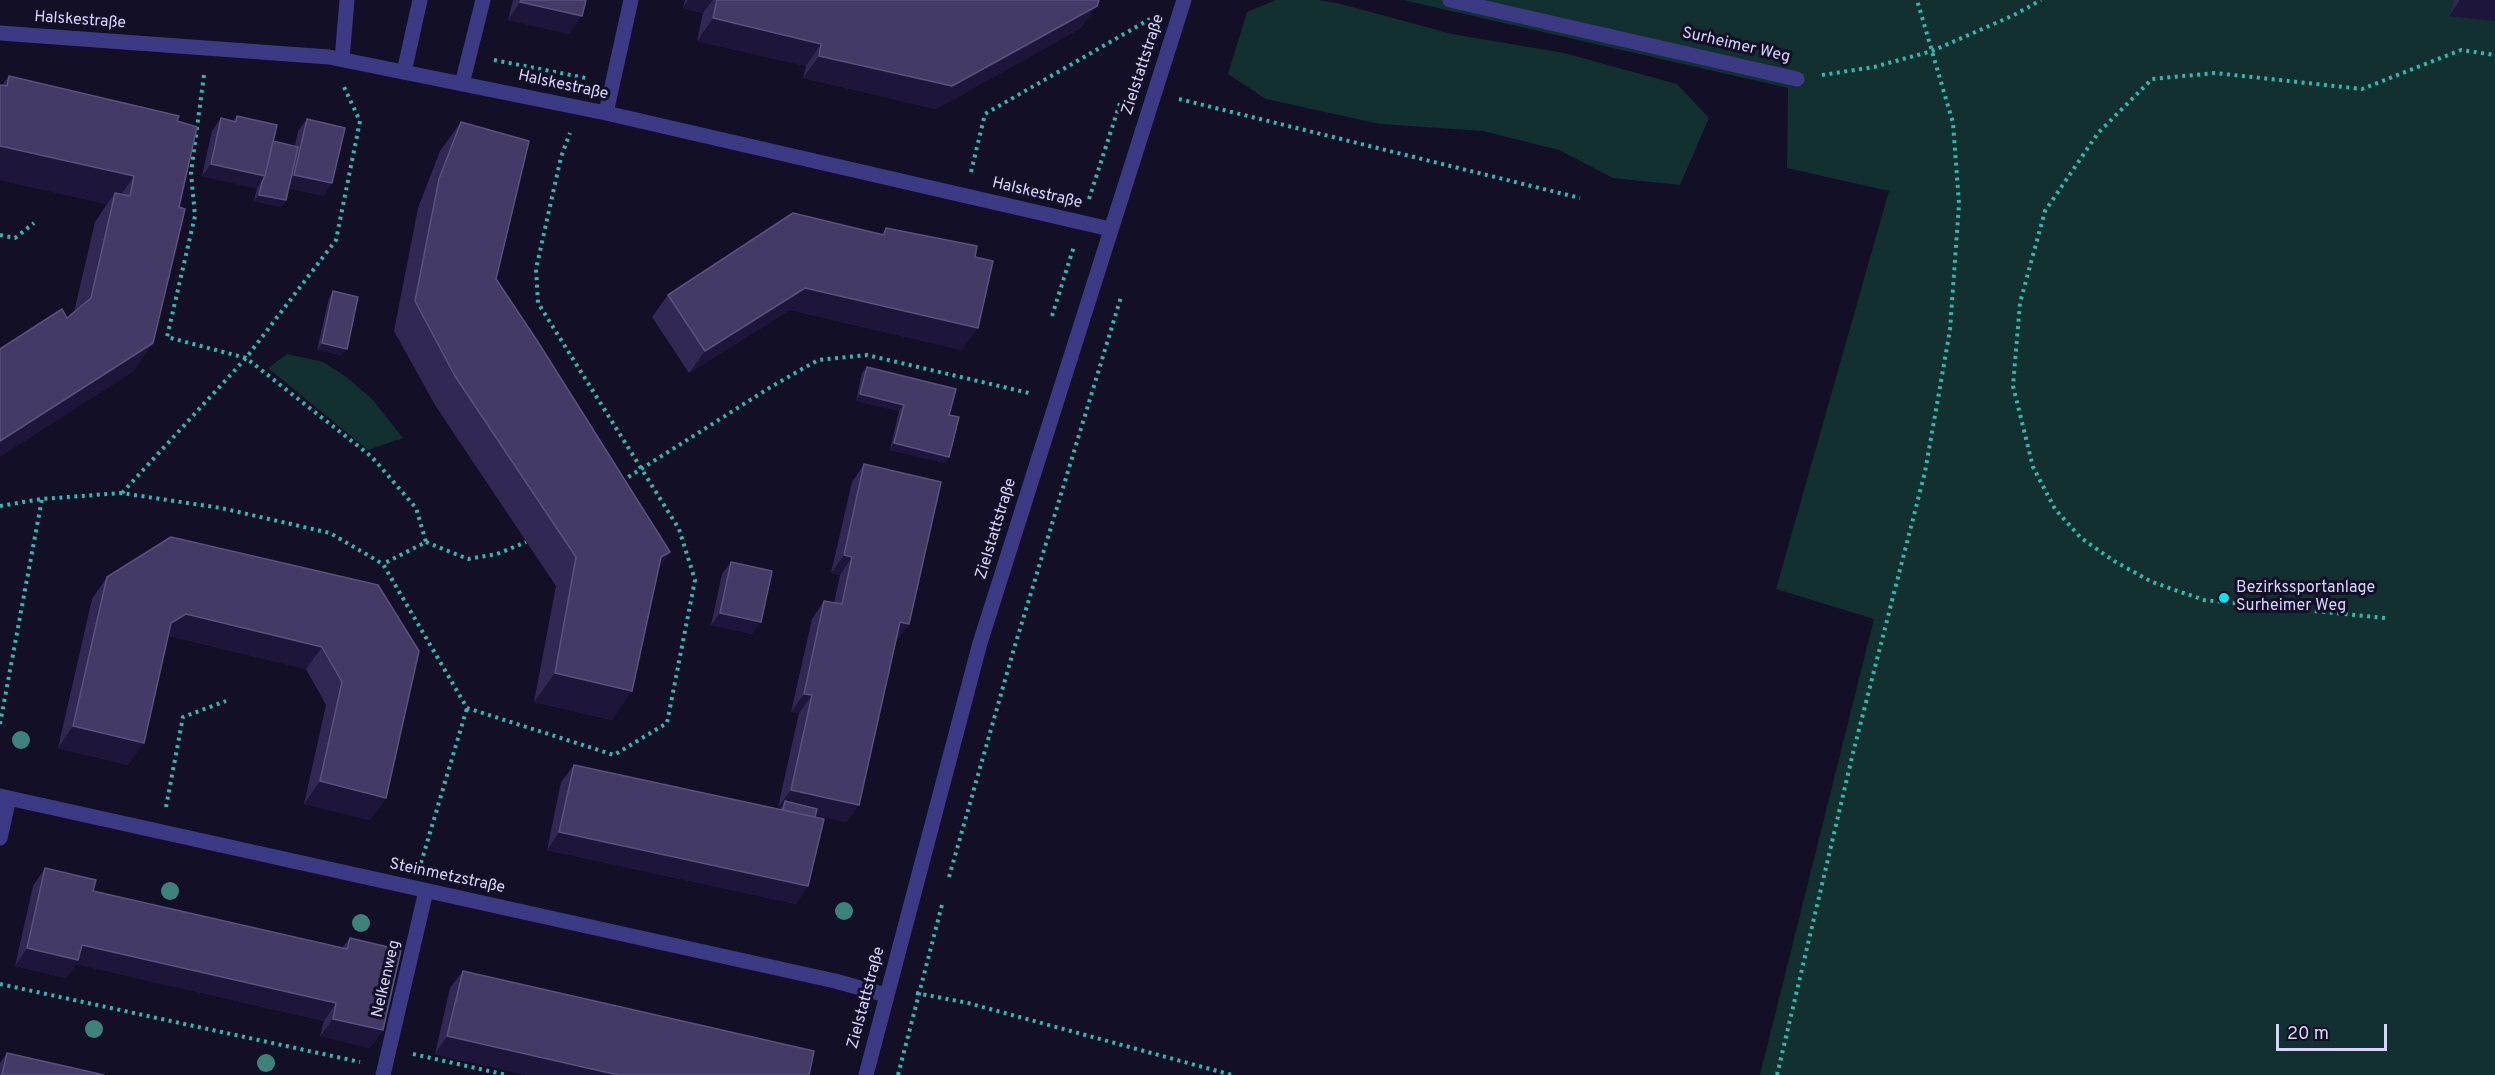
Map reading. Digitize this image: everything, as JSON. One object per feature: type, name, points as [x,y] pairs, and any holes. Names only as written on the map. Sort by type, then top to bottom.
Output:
[{"type":"street","points":[[335,58],[347,0]]},
{"type":"street","points":[[404,72],[420,0]]},
{"type":"street","points":[[462,84],[483,0]]},
{"type":"street","points":[[606,113],[631,0]]},
{"type":"street","name":"Zielstattstraße","points":[[866,1075],[980,643],[1184,0]]},
{"type":"street","name":"Surheimer Weg","points":[[1450,0],[1797,78]]},
{"type":"street","name":"Halskestraße","points":[[0,33],[335,58],[606,113],[1110,229]]},
{"type":"street","points":[[0,838],[4,797]]},
{"type":"street","name":"Steinmetzstraße","points":[[4,797],[835,981],[886,995]]},
{"type":"street","name":"Nelkenweg","points":[[384,1071],[420,889]]},
{"type":"path","points":[[1777,1075],[1853,753],[1925,472],[1950,330],[1959,204],[1953,123],[1917,0]]},
{"type":"path","name":"Surheimer Weg","points":[[1797,78],[1874,67],[1932,51],[2014,15],[2041,0]]},
{"type":"path","points":[[965,196],[984,114],[1148,18],[1175,26]]},
{"type":"path","points":[[208,48],[191,173],[195,216],[167,337],[246,358],[372,457],[416,508],[426,542]]},
{"type":"path","points":[[2385,618],[2204,600],[2152,582],[2114,561],[2081,538],[2055,509],[2033,467],[2013,386],[2020,303],[2045,211],[2098,133],[2152,79],[2215,73],[2362,89],[2461,50],[2495,55]]},
{"type":"path","points":[[122,493],[246,358],[336,240],[360,121],[335,58]]},
{"type":"path","points":[[1178,110],[1184,88]]},
{"type":"path","points":[[1170,96],[1580,198]]},
{"type":"path","points":[[0,506],[42,499],[122,493],[220,508],[330,534],[383,564],[467,708],[615,755],[667,723],[695,580],[679,529],[538,303],[536,269],[538,258],[561,157],[581,109]]},
{"type":"path","points":[[0,235],[15,238],[34,223]]},
{"type":"path","points":[[948,880],[1013,652],[1122,294]]},
{"type":"path","points":[[614,486],[774,385],[818,360],[867,355],[1029,393]]},
{"type":"path","points":[[0,724],[42,499]]},
{"type":"path","points":[[383,564],[426,542],[468,559],[496,554],[526,542]]},
{"type":"path","points":[[163,832],[183,717],[226,701]]},
{"type":"path","points":[[420,889],[467,708]]},
{"type":"path","points":[[898,1075],[945,891]]},
{"type":"path","points":[[0,984],[384,1071]]},
{"type":"path","points":[[886,995],[919,993],[968,1003],[1232,1075]]},
{"type":"path","points":[[389,1048],[507,1075]]},
{"type":"green space","points":[[1276,0],[1318,0],[1337,3],[1452,34],[1564,53],[1677,84],[1709,118],[1680,185],[1613,178],[1559,150],[1483,131],[1380,124],[1266,99],[1228,74],[1247,12]]},
{"type":"green space","name":"Bezirkssportanlage Surheimer Weg","points":[[1403,0],[2495,0],[2495,1075],[1760,1075],[1874,619],[1776,589],[1889,191],[1787,168],[1788,88]]},
{"type":"green space","points":[[287,354],[323,362],[345,376],[372,399],[403,438],[368,450],[268,368]]},
{"type":"building","points":[[521,0],[586,0],[582,16],[520,2]]},
{"type":"building","points":[[717,0],[1099,0],[1097,6],[952,86],[819,56],[821,44],[713,18]]},
{"type":"building","points":[[9,76],[179,116],[177,121],[197,127],[179,207],[185,209],[153,343],[0,441],[0,349],[62,309],[67,318],[91,298],[115,193],[130,196],[134,176],[0,146],[0,85],[7,86]]},
{"type":"building","points":[[237,116],[277,125],[265,176],[211,164],[221,118],[236,122]]},
{"type":"building","points":[[307,119],[345,128],[332,183],[294,175]]},
{"type":"building","points":[[461,122],[529,141],[496,279],[670,552],[661,557],[632,691],[555,673],[576,557],[455,376],[415,301],[439,179]]},
{"type":"building","points":[[273,141],[298,147],[286,200],[259,195]]},
{"type":"building","points":[[793,213],[884,235],[886,228],[977,246],[975,257],[993,261],[978,328],[805,288],[705,351],[668,295]]},
{"type":"building","points":[[333,291],[358,297],[347,349],[322,343]]},
{"type":"building","points":[[867,367],[956,389],[949,415],[959,417],[949,457],[894,443],[904,405],[860,394]]},
{"type":"building","points":[[864,464],[941,482],[909,624],[900,622],[859,805],[791,790],[812,695],[804,694],[824,601],[842,604],[852,557],[844,555]]},
{"type":"building","points":[[171,537],[378,585],[419,651],[386,798],[320,781],[342,682],[322,647],[186,614],[171,623],[144,743],[73,726],[107,577]]},
{"type":"building","points":[[731,562],[772,571],[761,622],[720,613]]},
{"type":"building","points":[[574,765],[824,819],[808,886],[559,832]]},
{"type":"building","points":[[785,801],[817,809],[815,817],[783,810]]},
{"type":"building","points":[[45,868],[96,880],[93,891],[347,949],[350,938],[401,950],[383,1030],[333,1019],[336,1003],[82,945],[78,960],[27,948]]},
{"type":"building","points":[[463,971],[814,1051],[809,1075],[618,1075],[447,1036]]},
{"type":"building","points":[[7,1053],[104,1075],[2,1075]]},
{"type":"place","name":"Bezirkssportanlage Surheimer Weg","points":[[2224,598]]}]
